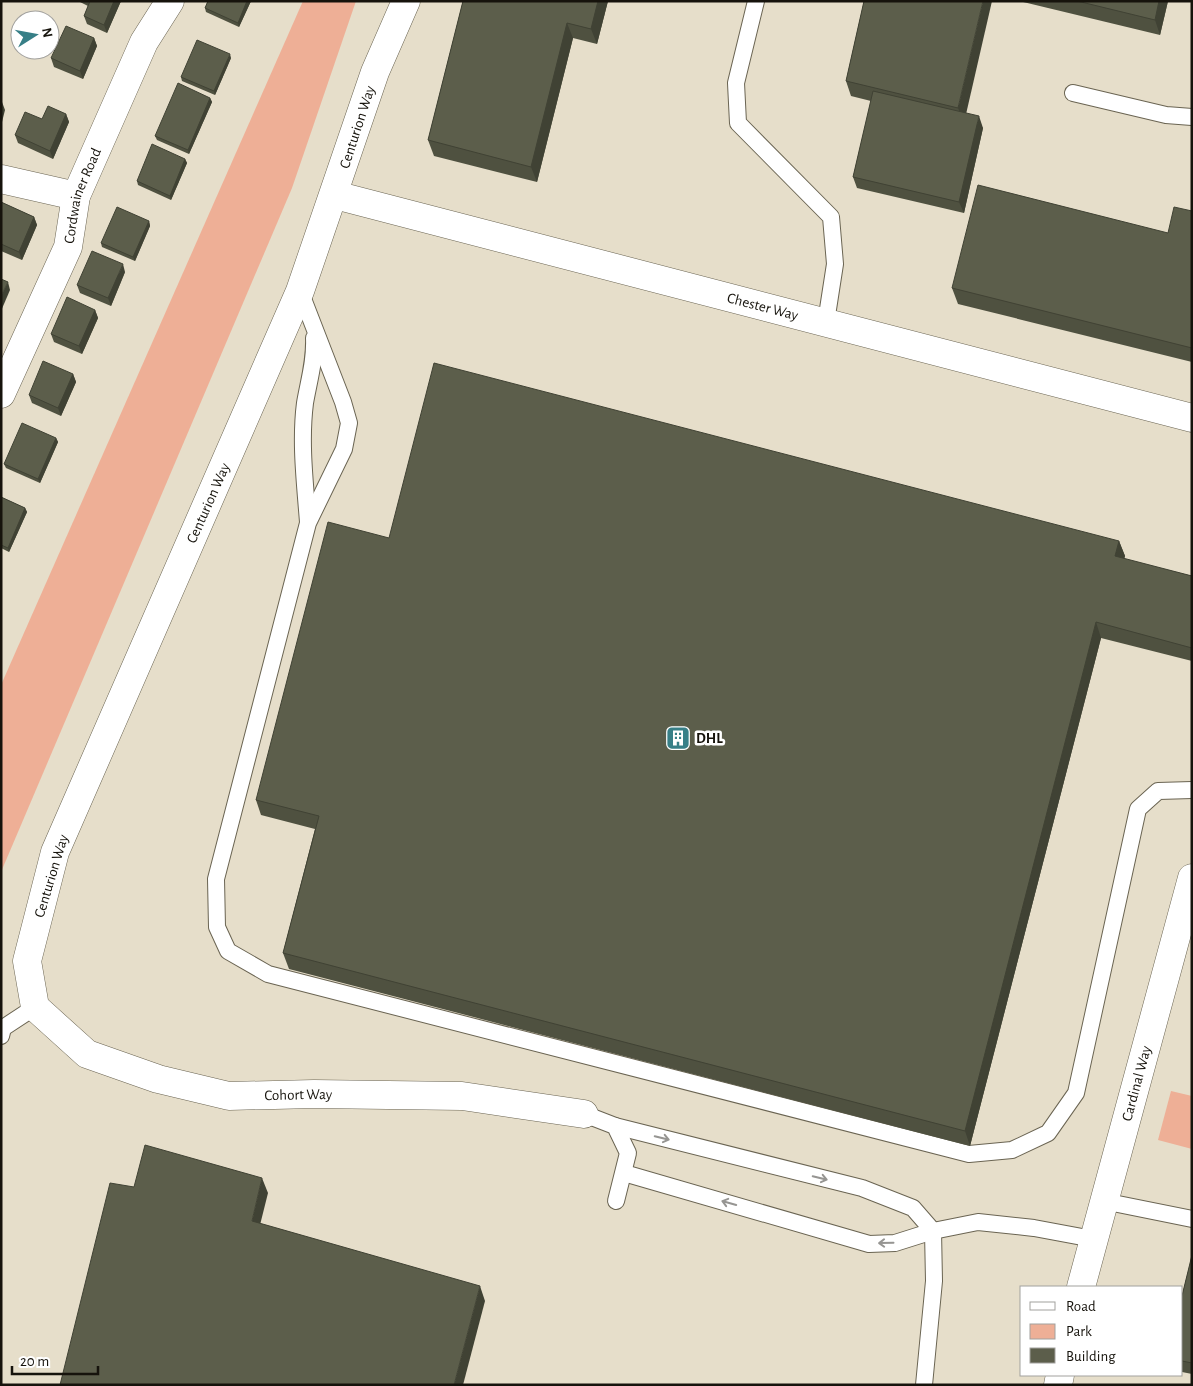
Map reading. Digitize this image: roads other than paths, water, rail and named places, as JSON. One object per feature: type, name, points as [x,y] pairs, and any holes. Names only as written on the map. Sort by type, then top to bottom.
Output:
[{"type":"street","name":"Cordwainer Road","points":[[1,394],[68,247],[76,196],[144,42],[170,1]]},
{"type":"street","name":"Centurion Way","points":[[35,1007],[26,961],[55,852],[300,291],[335,195],[376,72],[406,1]]},
{"type":"street","points":[[1,179],[76,196]]},
{"type":"street","name":"Chester Way","points":[[335,195],[1192,418]]},
{"type":"street","name":"Cardinal Way","points":[[1081,1286],[1192,878]]},
{"type":"street","name":"Cohort Way","points":[[35,1007],[86,1054],[158,1079],[229,1096],[314,1094],[462,1096],[584,1114]]},
{"type":"lane","points":[[756,1],[736,83],[738,122],[831,217],[835,264],[826,322]]},
{"type":"lane","points":[[1073,93],[1166,115],[1192,117]]},
{"type":"lane","points":[[300,291],[343,402],[349,423],[344,448],[308,523],[216,878],[217,927],[228,951],[268,974],[969,1154],[1012,1150],[1048,1133],[1076,1093],[1138,809],[1158,792],[1192,790]]},
{"type":"lane","points":[[308,523],[303,448],[305,403],[315,357],[314,326]]},
{"type":"lane","points":[[1,1036],[4,1028],[35,1007]]},
{"type":"lane","points":[[584,1114],[615,1126],[862,1188],[913,1208],[933,1231],[934,1281],[924,1385]]},
{"type":"lane","points":[[615,1126],[628,1152],[616,1202]]},
{"type":"lane","points":[[624,1173],[869,1244],[895,1243],[933,1231],[978,1222],[1034,1228],[1093,1238]]},
{"type":"lane","points":[[1104,1201],[1192,1219]]},
{"type":"place","name":"DHL","points":[[678,738]]}]
